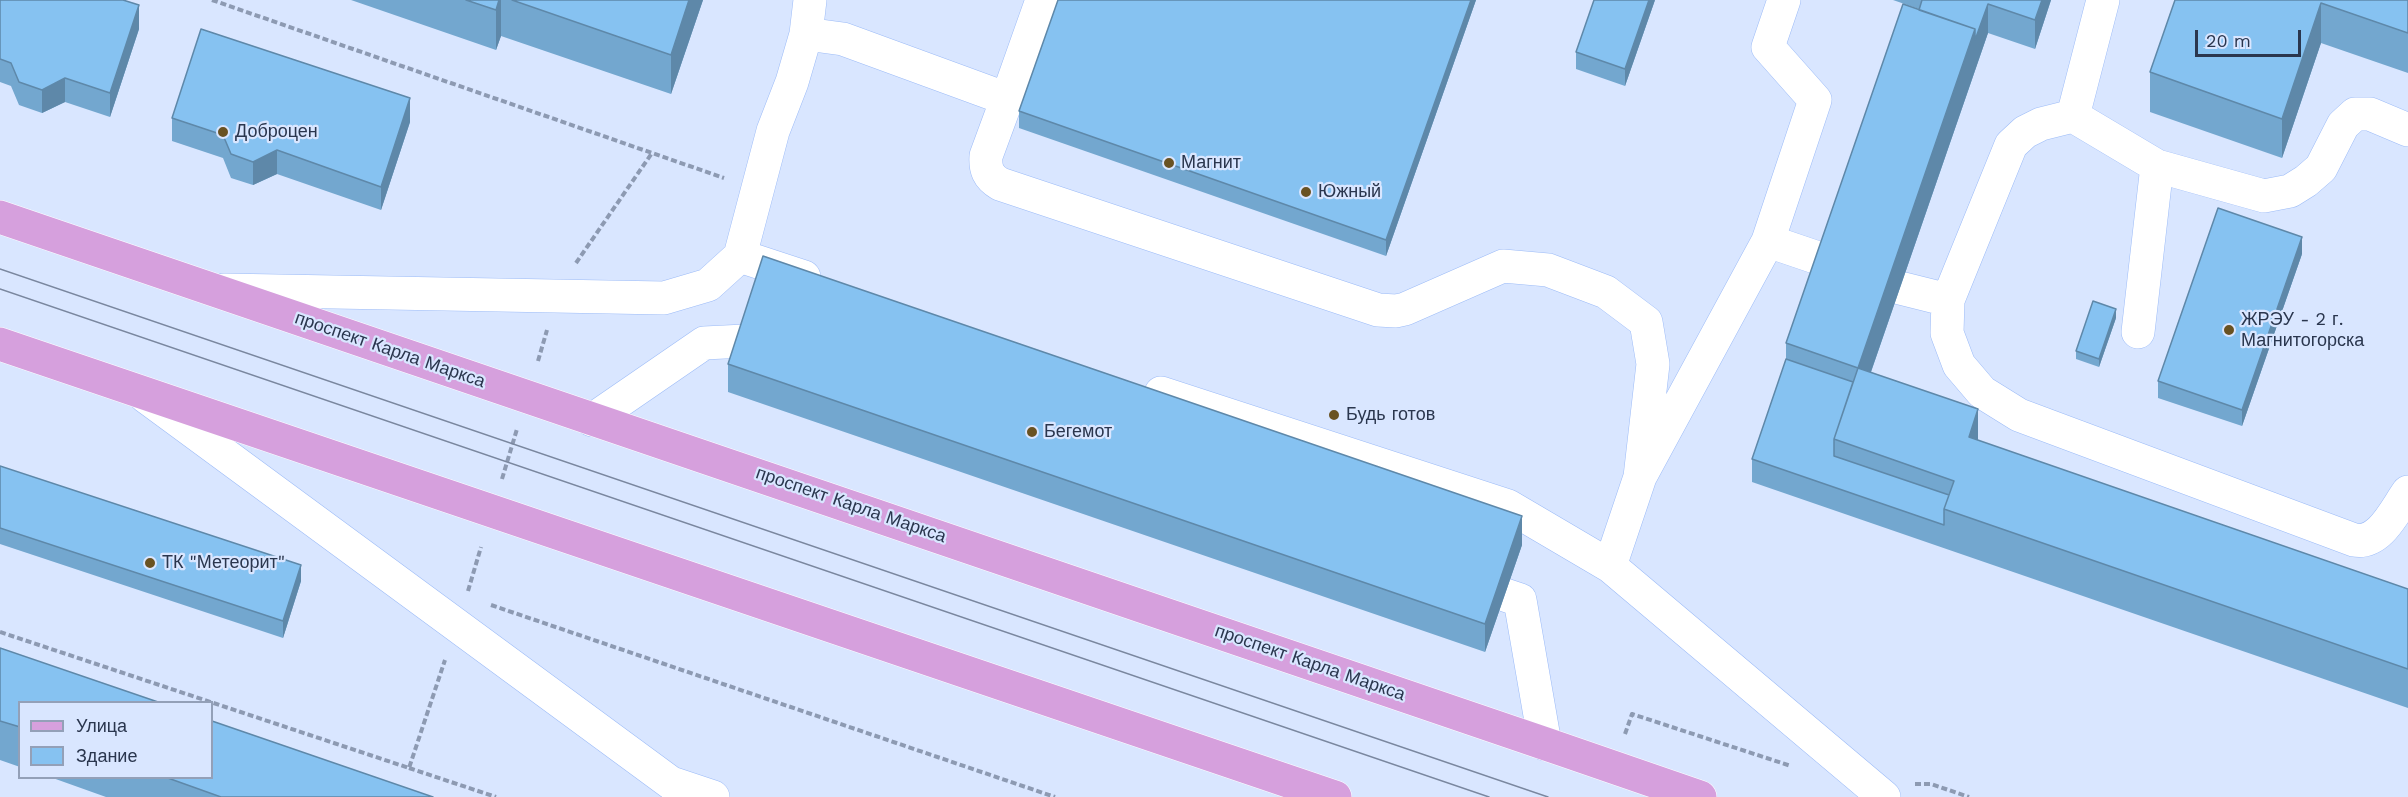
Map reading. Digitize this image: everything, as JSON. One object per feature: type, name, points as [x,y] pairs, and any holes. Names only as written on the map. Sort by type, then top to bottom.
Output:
[{"type":"main road","name":"проспект Карла Маркса","points":[[0,217],[592,420],[786,483],[1700,797]]},
{"type":"main road","points":[[0,344],[1335,797]]},
{"type":"lane","points":[[214,290],[664,298],[708,285],[740,256],[773,131],[792,82],[806,34],[810,0]]},
{"type":"lane","points":[[1042,0],[986,156],[987,172],[1000,184],[1378,310],[1405,309],[1503,266],[1548,270],[1606,292],[1646,322],[1653,364],[1640,477]]},
{"type":"lane","points":[[1610,566],[1640,477],[1768,241],[1815,100],[1768,46],[1784,0]]},
{"type":"lane","points":[[2073,116],[2103,0]]},
{"type":"lane","points":[[806,34],[843,39],[1007,99]]},
{"type":"lane","points":[[2408,130],[2370,114],[2355,114],[2343,124],[2321,168],[2290,191],[2264,196],[2157,166],[2073,116],[2041,124],[2025,132],[2012,145],[1997,176],[1948,300],[1947,333],[1959,365],[1982,392],[2019,415],[2361,541],[2374,537],[2408,492]]},
{"type":"lane","points":[[2138,332],[2157,166]]},
{"type":"lane","points":[[1768,241],[1827,261]]},
{"type":"lane","points":[[740,256],[831,285]]},
{"type":"lane","points":[[1900,288],[1948,300]]},
{"type":"lane","points":[[592,420],[704,343],[745,340]]},
{"type":"lane","points":[[1135,385],[1508,506],[1610,566],[1884,797]]},
{"type":"lane","points":[[141,393],[456,625],[673,790],[713,797]]},
{"type":"lane","points":[[1505,595],[1520,600],[1545,744]]},
{"type":"path","points":[[212,0],[758,189]]},
{"type":"path","points":[[537,361],[570,273],[652,153]]},
{"type":"path","points":[[501,480],[517,427]]},
{"type":"path","points":[[409,768],[481,547]]},
{"type":"path","points":[[489,604],[1055,797]]},
{"type":"path","points":[[0,632],[208,701]]},
{"type":"path","points":[[213,703],[496,797]]},
{"type":"path","points":[[1625,735],[1632,714]]},
{"type":"building","points":[[0,0],[123,0],[139,5],[110,93],[65,78],[42,90],[19,82],[11,63],[0,59]]},
{"type":"building","points":[[466,0],[499,0],[496,10]]},
{"type":"building","points":[[512,0],[689,0],[671,55]]},
{"type":"building","name":"Южный","points":[[1058,0],[1471,0],[1386,240],[1019,111]]},
{"type":"building","points":[[1594,0],[1649,0],[1625,69],[1576,52]]},
{"type":"building","points":[[1922,0],[2042,0],[2035,20],[1988,4],[1975,40],[1975,29],[1919,10]]},
{"type":"building","points":[[2175,0],[2408,0],[2408,33],[2321,3],[2282,119],[2150,72]]},
{"type":"building","points":[[1903,4],[1975,29],[1858,368],[1786,343]]},
{"type":"building","points":[[201,29],[410,98],[381,187],[277,150],[253,162],[231,154],[223,135],[172,118]]},
{"type":"building","points":[[2218,208],[2302,237],[2242,410],[2158,381]]},
{"type":"building","points":[[763,256],[1522,516],[1485,624],[728,364]]},
{"type":"building","points":[[2093,301],[2116,309],[2099,359],[2076,351]]},
{"type":"building","points":[[1786,359],[1853,382],[1834,439],[1834,456],[1949,495],[1944,509],[1944,525],[1752,459]]},
{"type":"building","points":[[1858,368],[1978,409],[1969,437],[2408,589],[2408,669],[1944,509],[1954,481],[1834,439]]},
{"type":"building","name":"ТК \"Метеорит\"","points":[[0,466],[301,565],[283,621],[0,528]]},
{"type":"building","points":[[0,648],[155,701],[18,701],[18,726],[0,721]]},
{"type":"building","points":[[213,721],[433,797],[221,797],[171,779],[213,779]]},
{"type":"tram line","points":[[0,269],[1548,797]]},
{"type":"tram line","points":[[0,289],[1489,797]]},
{"type":"place","name":"Доброцен","points":[[223,132]]},
{"type":"place","name":"Магнит","points":[[1169,163]]},
{"type":"place","name":"Южный","points":[[1306,192]]},
{"type":"place","name":"ЖРЭУ - 2 г. Магнитогорска","points":[[2229,330]]},
{"type":"place","name":"Будь готов","points":[[1334,415]]},
{"type":"place","name":"Бегемот","points":[[1032,432]]},
{"type":"place","name":"ТК \"Метеорит\"","points":[[150,563]]}]
